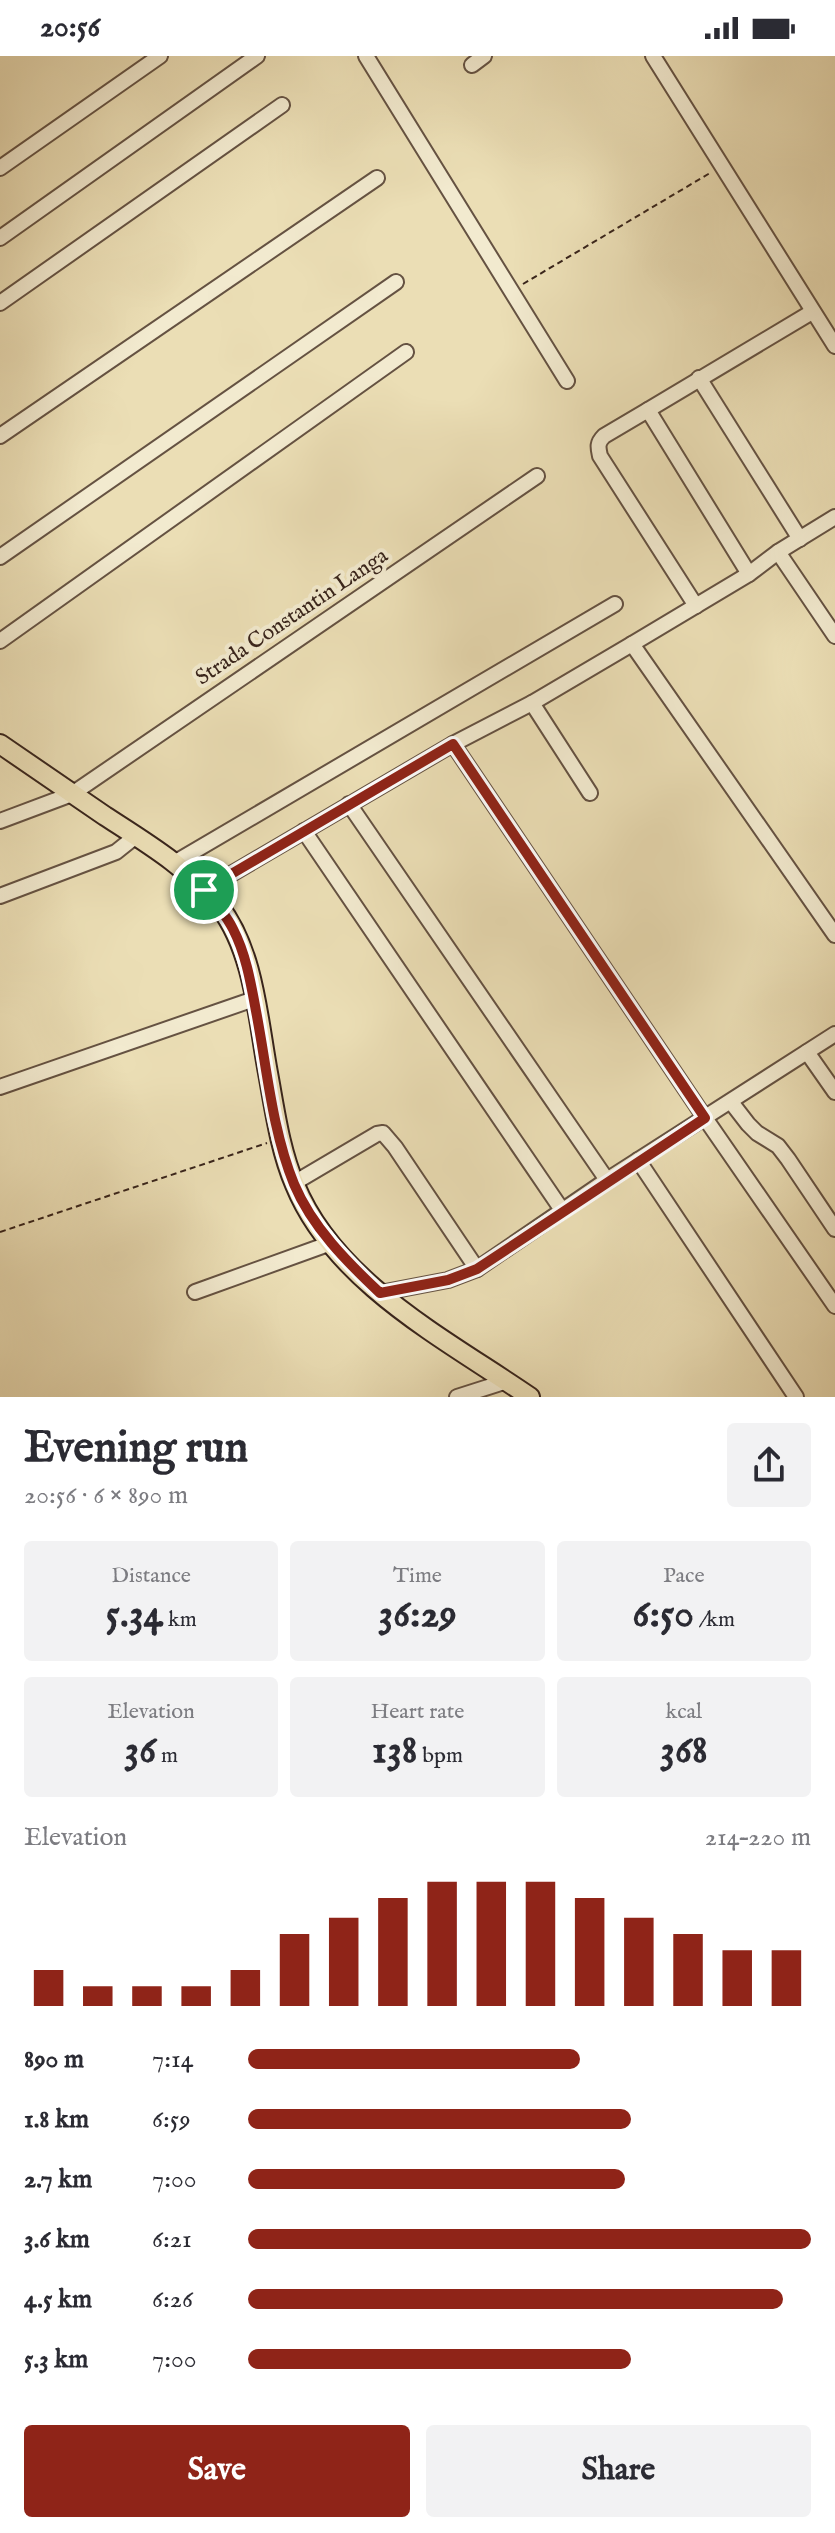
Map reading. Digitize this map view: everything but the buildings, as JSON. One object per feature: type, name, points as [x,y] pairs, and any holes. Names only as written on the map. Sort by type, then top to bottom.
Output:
[{"type":"main road","points":[[0,744],[174,863],[220,907],[234,930],[246,963],[280,1139],[294,1183],[308,1210],[331,1243],[380,1293],[530,1397]]},
{"type":"street","points":[[0,168],[160,56]]},
{"type":"street","points":[[0,238],[257,56]]},
{"type":"street","points":[[366,56],[567,381]]},
{"type":"street","points":[[653,56],[835,346]]},
{"type":"street","points":[[0,303],[282,105]]},
{"type":"street","points":[[0,436],[377,178]]},
{"type":"street","points":[[0,557],[396,282]]},
{"type":"street","points":[[696,606],[600,456],[599,442],[699,378],[812,312]]},
{"type":"street","points":[[0,641],[406,352]]},
{"type":"street","points":[[699,378],[800,539]]},
{"type":"street","points":[[648,410],[749,574]]},
{"type":"street","name":"Strada Constantin Langa","points":[[0,821],[72,794],[537,476]]},
{"type":"street","points":[[204,890],[453,744],[532,703],[632,644],[749,574],[835,517]]},
{"type":"street","points":[[778,552],[835,636]]},
{"type":"street","points":[[174,863],[615,604]]},
{"type":"street","points":[[632,644],[835,935]]},
{"type":"street","points":[[532,703],[590,793]]},
{"type":"street","points":[[453,744],[835,1306]]},
{"type":"street","points":[[349,804],[607,1180]]},
{"type":"street","points":[[304,831],[562,1210]]},
{"type":"street","points":[[0,896],[116,852],[136,836]]},
{"type":"street","points":[[0,1087],[254,999]]},
{"type":"street","points":[[380,1293],[448,1280],[477,1269],[607,1180],[835,1034]]},
{"type":"street","points":[[807,1052],[835,1092]]},
{"type":"street","points":[[731,1102],[757,1133],[778,1146],[835,1229]]},
{"type":"street","points":[[294,1183],[383,1133],[477,1269]]},
{"type":"street","points":[[638,1160],[796,1397]]},
{"type":"street","points":[[195,1292],[331,1243]]},
{"type":"street","points":[[457,1397],[507,1381]]},
{"type":"path","points":[[511,291],[722,165]]},
{"type":"path","points":[[0,1232],[280,1139]]},
{"type":"route","points":[[453,744],[705,1118],[477,1269],[448,1280],[380,1293],[331,1243],[294,1183],[280,1139],[246,963],[234,930],[220,907],[204,890],[453,744]]}]
